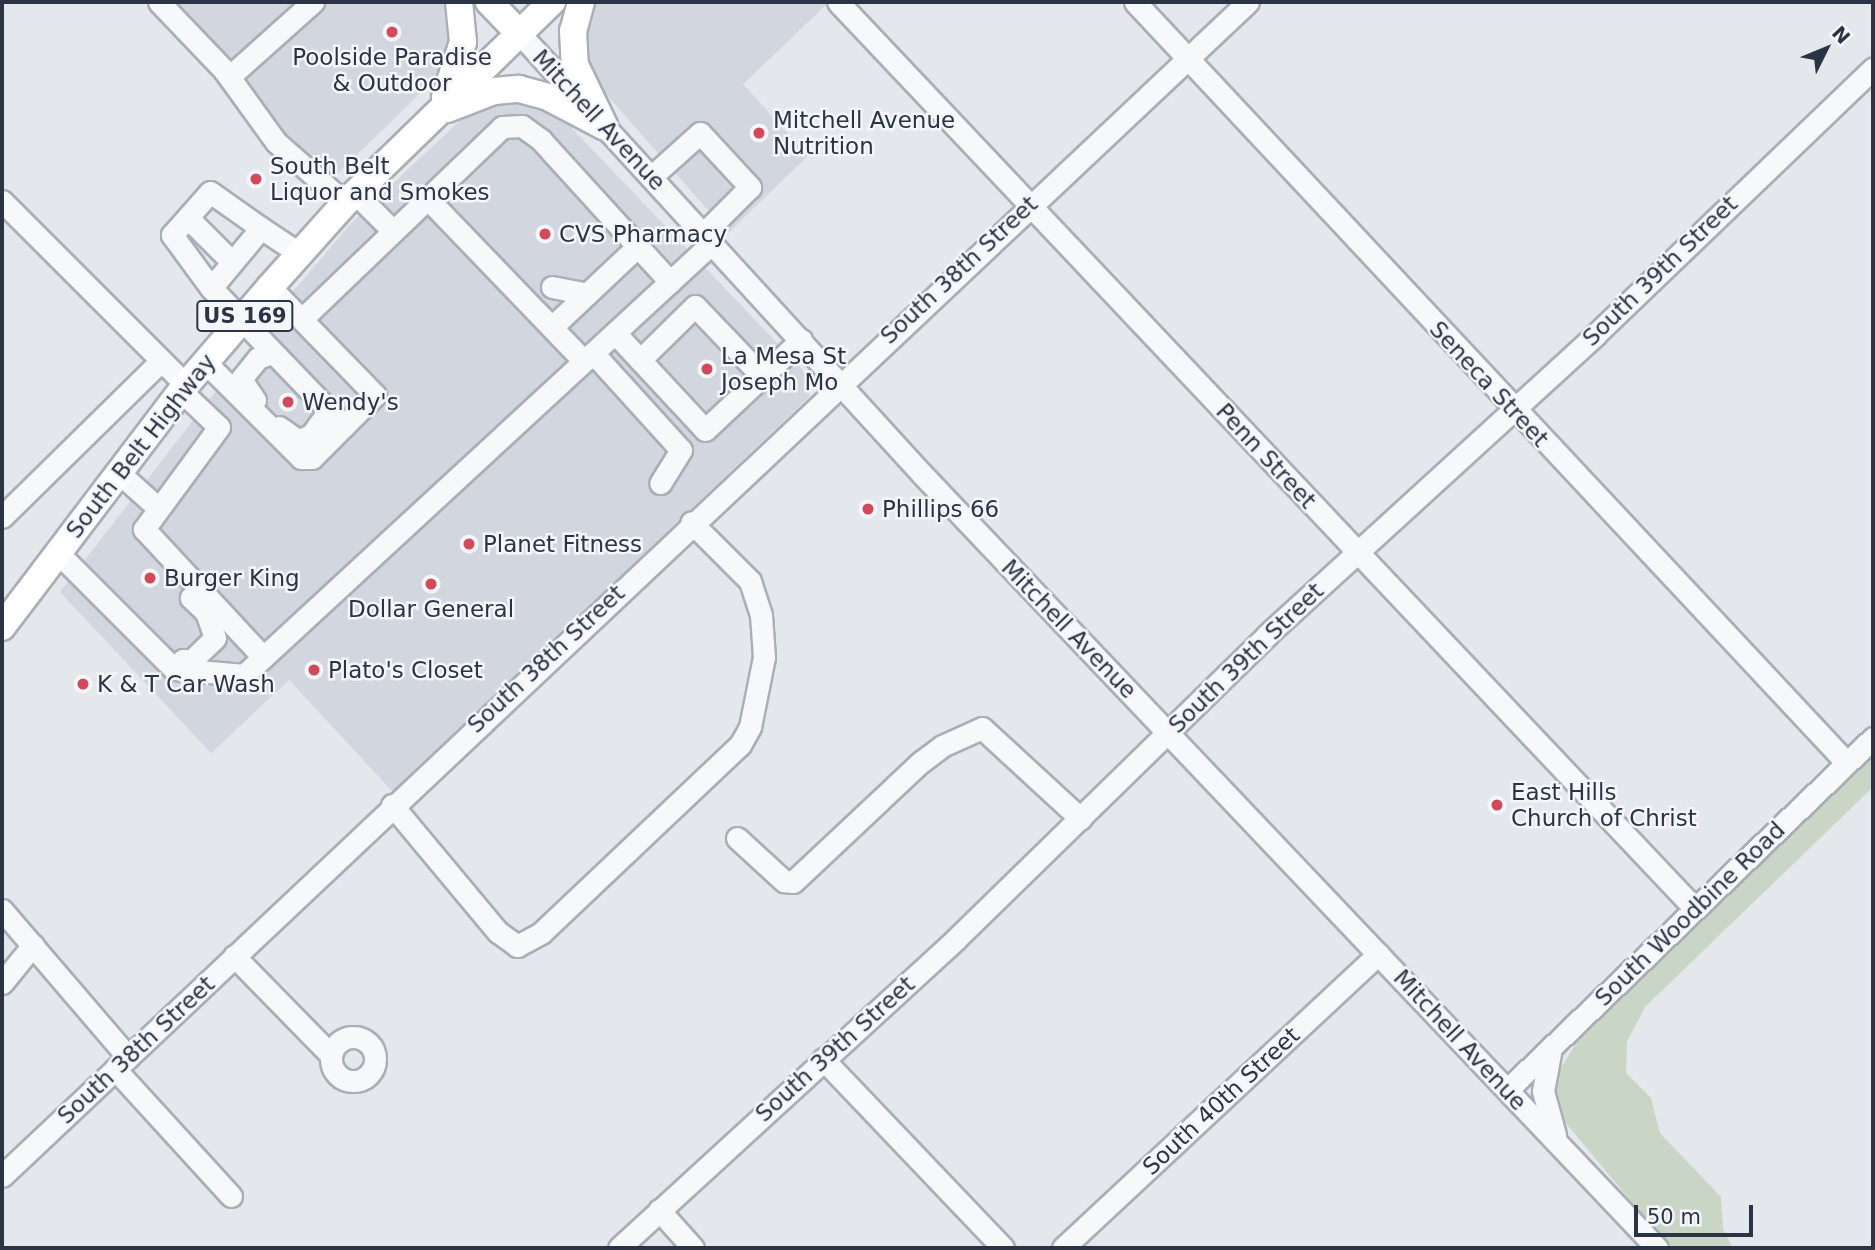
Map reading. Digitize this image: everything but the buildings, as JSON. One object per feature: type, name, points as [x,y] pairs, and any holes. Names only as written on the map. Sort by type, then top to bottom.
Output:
[{"type":"main road","points":[[435,113],[458,66],[463,42],[458,2]]},
{"type":"main road","name":"Mitchell Avenue","points":[[489,2],[519,33]]},
{"type":"main road","name":"South Belt Highway","points":[[2,627],[184,388],[270,287],[350,198],[552,2]]},
{"type":"main road","points":[[581,2],[573,31],[575,65],[605,127]]},
{"type":"main road","points":[[435,113],[494,91],[519,89],[548,97],[605,127]]},
{"type":"street","points":[[159,2],[229,78],[276,142],[393,231]]},
{"type":"street","points":[[229,78],[313,2]]},
{"type":"street","name":"Penn Street","points":[[838,2],[1695,909]]},
{"type":"street","name":"Seneca Street","points":[[1135,2],[1512,409],[1847,763]]},
{"type":"street","name":"South 38th Street","points":[[2,1176],[839,382],[1248,2]]},
{"type":"street","name":"Mitchell Avenue","points":[[519,33],[839,382],[1657,1248]]},
{"type":"street","name":"South 39th Street","points":[[619,1248],[1081,819],[1357,552],[1873,68]]},
{"type":"street","points":[[303,318],[496,132],[522,126],[541,140],[670,282]]},
{"type":"street","points":[[58,553],[178,664],[244,675],[670,282],[750,187],[700,133],[652,177]]},
{"type":"street","points":[[300,254],[210,192],[173,235],[211,288],[240,322],[336,418]]},
{"type":"street","points":[[427,198],[552,327],[588,357],[681,450],[660,483]]},
{"type":"street","points":[[2,201],[160,360],[219,427],[157,506],[144,529],[263,657]]},
{"type":"street","points":[[188,218],[232,262]]},
{"type":"street","points":[[211,288],[261,228]]},
{"type":"street","points":[[552,327],[638,246]]},
{"type":"street","points":[[507,281],[587,294]]},
{"type":"street","points":[[270,287],[375,395],[299,441],[285,433],[247,392],[241,379],[258,358],[272,353]]},
{"type":"street","points":[[640,360],[695,306],[762,376]]},
{"type":"street","points":[[615,333],[705,430],[800,340]]},
{"type":"street","points":[[2,517],[160,360]]},
{"type":"street","points":[[205,362],[301,458],[313,458],[336,418]]},
{"type":"street","points":[[119,473],[157,506]]},
{"type":"street","points":[[392,805],[498,932],[517,946],[541,933],[723,761],[750,727],[764,657],[761,615],[750,581],[691,522]]},
{"type":"street","points":[[155,540],[155,561],[206,612],[215,638],[191,661],[178,664]]},
{"type":"street","points":[[737,838],[785,881],[793,882],[921,762],[942,746],[982,729],[1081,819]]},
{"type":"street","name":"South Woodbine Road","points":[[1507,1090],[1873,738]]},
{"type":"street","points":[[2,911],[33,946],[122,1063],[231,1196]]},
{"type":"street","points":[[2,983],[33,946]]},
{"type":"street","name":"South 40th Street","points":[[1063,1248],[1378,954]]},
{"type":"street","points":[[234,956],[331,1055]]},
{"type":"street","points":[[1551,1047],[1543,1091],[1558,1144]]},
{"type":"street","points":[[824,1059],[1003,1248]]},
{"type":"street","points":[[659,1210],[693,1248]]},
{"type":"shaded area","points":[[167,2],[448,2],[454,21],[449,60],[436,78],[333,178],[316,168],[274,126]]},
{"type":"shaded area","points":[[591,2],[829,2],[743,84],[808,156],[728,233],[585,70],[579,29]]},
{"type":"shaded area","points":[[514,98],[550,110],[565,121],[802,369],[810,380],[809,397],[393,792],[289,680],[211,753],[60,592],[295,289],[354,220],[463,118]]},
{"type":"green space","points":[[1873,757],[1873,787],[1645,1007],[1627,1042],[1626,1073],[1651,1098],[1660,1133],[1721,1197],[1723,1229],[1733,1248],[1670,1248],[1565,1122],[1554,1098],[1557,1074],[1585,1029]]},
{"type":"place","name":"Poolside Paradise & Outdoor","points":[[392,32]]},
{"type":"place","name":"Mitchell Avenue Nutrition","points":[[759,133]]},
{"type":"place","name":"South Belt Liquor and Smokes","points":[[256,179]]},
{"type":"place","name":"CVS Pharmacy","points":[[545,234]]},
{"type":"place","name":"La Mesa St Joseph Mo","points":[[707,369]]},
{"type":"place","name":"Wendy's","points":[[288,402]]},
{"type":"place","name":"Phillips 66","points":[[868,509]]},
{"type":"place","name":"Planet Fitness","points":[[469,544]]},
{"type":"place","name":"Burger King","points":[[150,578]]},
{"type":"place","name":"Dollar General","points":[[431,584]]},
{"type":"place","name":"Plato's Closet","points":[[314,670]]},
{"type":"place","name":"K & T Car Wash","points":[[83,684]]},
{"type":"place","name":"East Hills Church of Christ","points":[[1497,805]]}]
